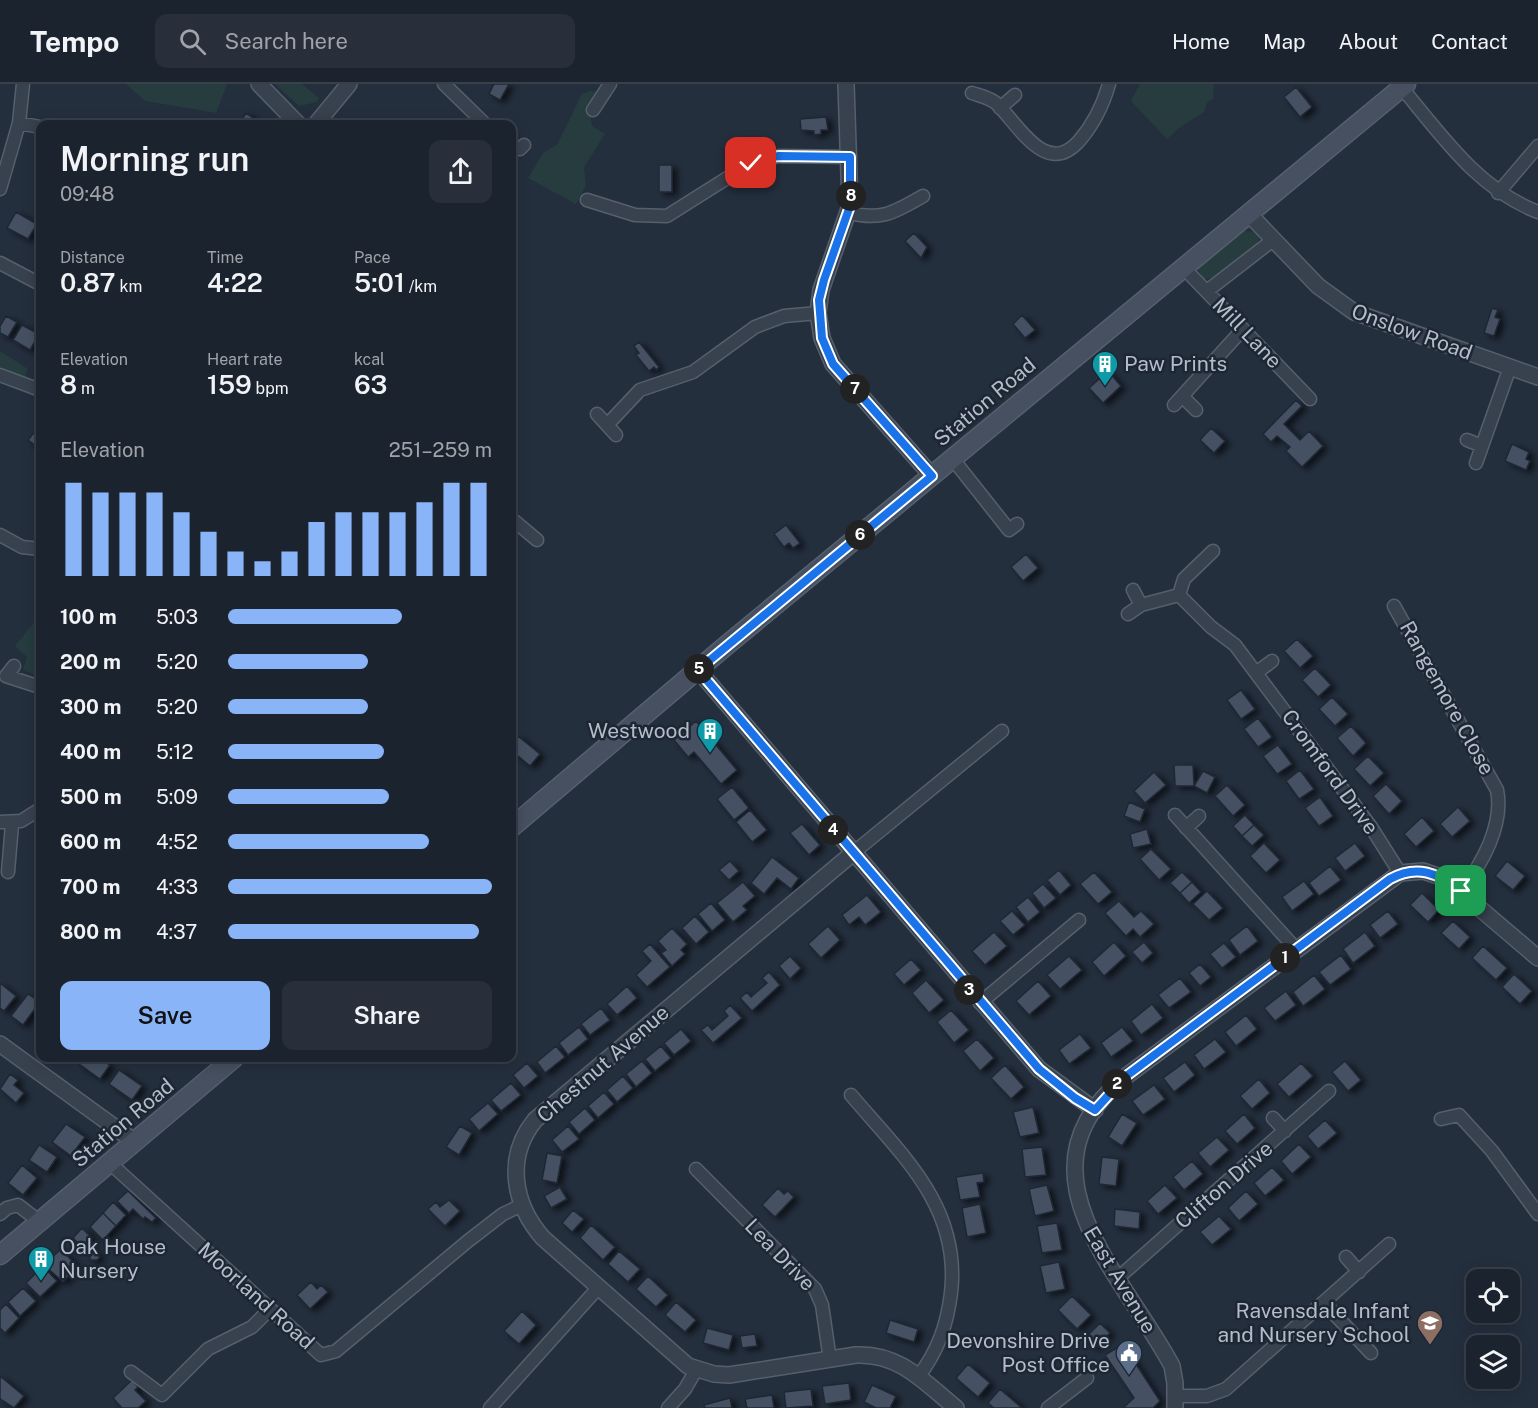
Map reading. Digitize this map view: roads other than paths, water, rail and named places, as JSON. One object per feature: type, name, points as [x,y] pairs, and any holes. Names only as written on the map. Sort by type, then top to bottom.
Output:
[{"type":"main road","name":"Station Road","points":[[516,824],[952,459],[1404,86]]},
{"type":"main road","name":"Station Road","points":[[0,1255],[111,1164],[229,1062]]},
{"type":"street","points":[[0,189],[19,123],[23,84]]},
{"type":"street","points":[[259,84],[294,120]]},
{"type":"street","points":[[319,120],[349,84]]},
{"type":"street","points":[[444,84],[481,120]]},
{"type":"street","points":[[846,84],[850,157],[849,213],[824,280],[818,313],[822,338],[828,357],[932,476]]},
{"type":"street","points":[[972,93],[993,101],[1020,132],[1034,144],[1052,152],[1062,153],[1072,148],[1089,129],[1109,84]]},
{"type":"street","points":[[593,110],[607,85]]},
{"type":"street","points":[[1404,86],[1477,176],[1498,194],[1538,212]]},
{"type":"street","points":[[1000,108],[1015,95]]},
{"type":"street","points":[[19,123],[36,126]]},
{"type":"street","points":[[1498,194],[1538,146]]},
{"type":"street","points":[[587,200],[614,210],[659,217],[676,213],[751,163],[778,156],[850,157]]},
{"type":"street","points":[[849,213],[865,217],[882,216],[923,195]]},
{"type":"street","name":"Onslow Road","points":[[1249,213],[1323,291],[1354,312],[1538,377]]},
{"type":"street","points":[[1207,291],[1273,240]]},
{"type":"street","points":[[0,262],[36,282]]},
{"type":"street","name":"Mill Lane","points":[[1184,267],[1310,399]]},
{"type":"street","points":[[607,425],[640,390],[693,372],[755,327],[784,316],[818,313]]},
{"type":"street","points":[[1196,410],[1178,400],[1243,329]]},
{"type":"street","points":[[1476,463],[1510,367]]},
{"type":"street","points":[[0,375],[36,388]]},
{"type":"street","points":[[597,414],[616,435]]},
{"type":"street","points":[[1467,440],[1482,446]]},
{"type":"street","points":[[952,459],[1009,530],[1017,524]]},
{"type":"street","points":[[516,522],[537,540]]},
{"type":"street","points":[[0,535],[22,547],[36,549]]},
{"type":"street","points":[[1128,614],[1141,605],[1179,595],[1184,579],[1213,551]]},
{"type":"street","points":[[1133,590],[1141,605]]},
{"type":"street","name":"Cromford Drive","points":[[1179,595],[1211,627],[1235,645],[1371,827],[1400,873]]},
{"type":"street","name":"Rangemore Close","points":[[1394,606],[1497,790],[1498,813],[1493,832],[1471,878],[1461,891]]},
{"type":"street","points":[[1256,673],[1272,661]]},
{"type":"street","points":[[14,666],[6,676],[36,686]]},
{"type":"street","points":[[698,670],[980,1003],[1039,1069],[1075,1098],[1095,1110]]},
{"type":"street","name":"Chestnut Avenue","points":[[956,1408],[899,1363],[876,1355],[729,1374],[714,1374],[696,1370],[667,1350],[543,1238],[522,1205],[516,1178],[517,1159],[528,1130],[535,1120],[1002,731]]},
{"type":"street","points":[[8,872],[6,823],[30,818],[36,813]]},
{"type":"street","points":[[1175,815],[1296,949]]},
{"type":"street","points":[[1186,828],[1199,816]]},
{"type":"street","points":[[1400,873],[1415,870],[1437,874],[1461,891],[1538,958]]},
{"type":"street","name":"East Avenue","points":[[1176,1402],[1172,1366],[1084,1223],[1075,1180],[1080,1143],[1095,1110],[1125,1077],[1400,873]]},
{"type":"street","points":[[980,1003],[1079,920]]},
{"type":"street","points":[[0,1044],[135,1142]]},
{"type":"street","name":"Clifton Drive","points":[[1118,1278],[1329,1091]]},
{"type":"street","points":[[851,1095],[924,1183],[935,1200],[948,1234],[953,1270],[947,1319],[932,1359],[918,1377]]},
{"type":"street","points":[[1441,1119],[1459,1115],[1492,1151],[1538,1214]]},
{"type":"street","points":[[1273,1118],[1285,1131]]},
{"type":"street","name":"Moorland Road","points":[[111,1164],[321,1355],[329,1354],[362,1331],[468,1241],[503,1214],[522,1205]]},
{"type":"street","name":"Lea Drive","points":[[696,1169],[814,1289],[822,1305],[831,1360]]},
{"type":"street","points":[[0,1214],[7,1208],[18,1205],[40,1222]]},
{"type":"street","points":[[1176,1402],[1207,1396],[1226,1389],[1325,1304],[1389,1244]]},
{"type":"street","points":[[1346,1257],[1359,1272]]},
{"type":"street","points":[[490,1408],[598,1288]]},
{"type":"street","points":[[1325,1304],[1371,1353]]},
{"type":"street","points":[[131,1372],[162,1395],[208,1349],[252,1327],[270,1309]]},
{"type":"street","points":[[668,1408],[685,1389],[696,1370]]},
{"type":"street","points":[[1048,1408],[1087,1378]]},
{"type":"place","name":"Paw Prints","points":[[1105,387]]},
{"type":"place","name":"Westwood","points":[[710,754]]},
{"type":"place","name":"Oak House Nursery","points":[[41,1282]]},
{"type":"place","name":"Ravensdale Infant and Nursery School","points":[[1430,1346]]},
{"type":"place","name":"Devonshire Drive Post Office","points":[[1129,1376]]}]
